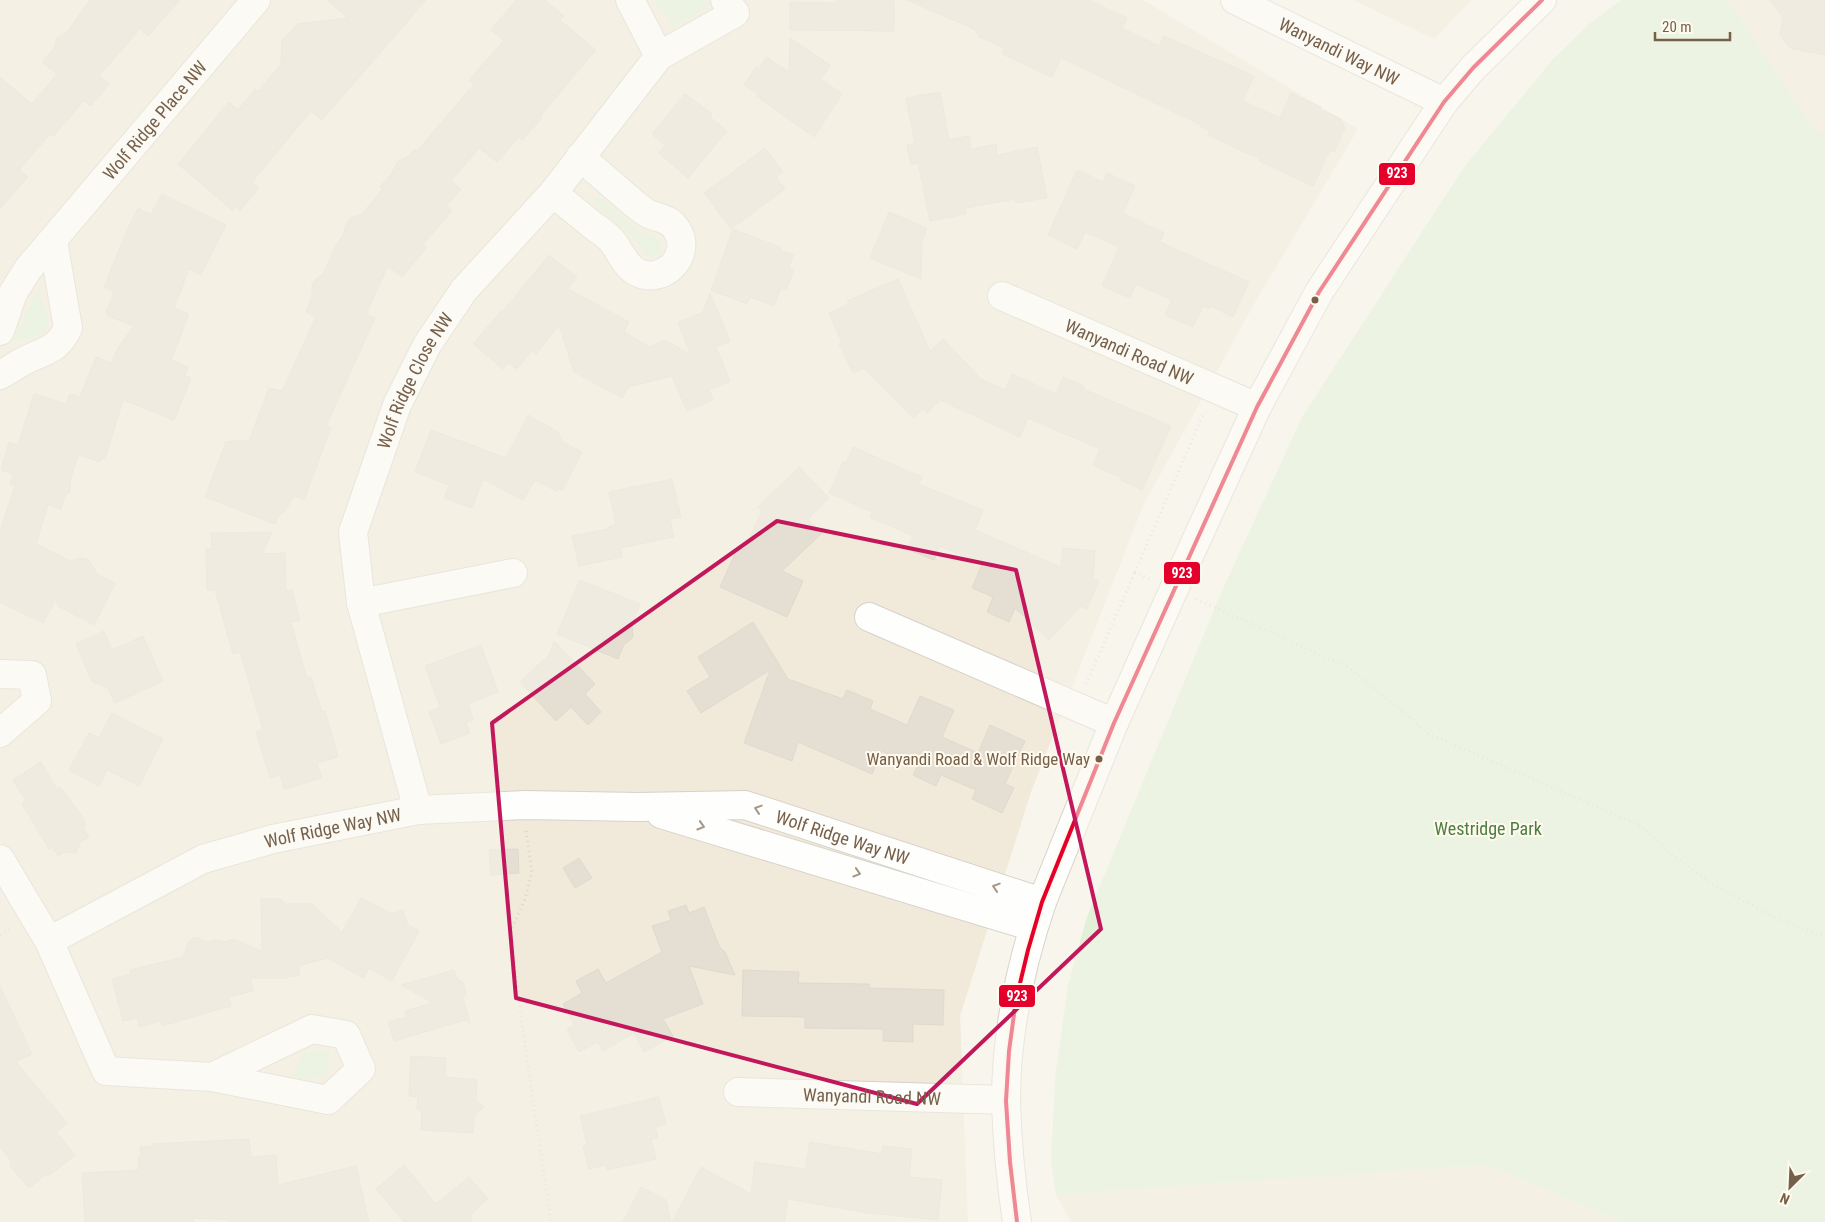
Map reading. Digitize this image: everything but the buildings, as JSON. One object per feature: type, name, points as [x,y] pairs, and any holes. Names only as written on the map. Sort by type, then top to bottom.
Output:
[{"type":"street","name":"Wolf Ridge Place NW","points":[[0,331],[7,292],[53,241],[256,0]]},
{"type":"street","points":[[630,0],[659,56]]},
{"type":"street","name":"Wolf Ridge Close NW","points":[[418,810],[361,604],[352,532],[397,405],[411,374],[444,316],[464,290],[553,193],[659,56],[735,13],[725,0]]},
{"type":"street","name":"Wanyandi Way NW","points":[[1235,0],[1444,102]]},
{"type":"street","points":[[1017,1222],[1010,1177],[1006,1100],[1009,1054],[1019,988],[1038,915],[1114,724],[1257,407],[1319,292],[1444,102],[1473,68],[1542,0]]},
{"type":"street","points":[[553,193],[612,240],[628,265],[635,271],[644,275],[654,276],[671,268],[678,260],[681,240],[677,230],[670,222],[661,217],[651,215],[636,205],[580,157]]},
{"type":"street","points":[[0,375],[26,360],[51,349],[63,340],[68,328],[53,241]]},
{"type":"street","name":"Wanyandi Road NW","points":[[1002,296],[1257,407]]},
{"type":"street","points":[[361,604],[513,573]]},
{"type":"street","points":[[869,617],[1114,724]]},
{"type":"street","points":[[0,674],[32,675],[37,701],[0,734]]},
{"type":"street","name":"Wolf Ridge Way NW","points":[[49,941],[204,859],[273,838],[418,810],[526,805],[638,807],[745,805],[1038,915]]},
{"type":"street","points":[[0,859],[49,941],[106,1071],[212,1077],[328,1100],[360,1069],[346,1035],[312,1029],[212,1077]]},
{"type":"street","name":"Wanyandi Road NW","points":[[738,1092],[1006,1100]]},
{"type":"path","points":[[1076,706],[1215,388]]},
{"type":"path","points":[[1134,572],[1346,666],[1407,714],[1427,734],[1642,826],[1674,857],[1719,888],[1776,918],[1825,937]]},
{"type":"path","points":[[526,805],[526,830],[532,872],[525,899],[511,931],[520,1018],[552,1222]]},
{"type":"highlighted area","points":[[777,521],[1016,570],[1101,929],[917,1104],[516,998],[492,723]]},
{"type":"shaded area","points":[[0,0],[1143,0],[1358,129],[1253,306],[1143,506],[1031,792],[960,1016],[968,1222],[0,1222]]},
{"type":"shaded area","points":[[1353,0],[1472,0],[1434,39]]},
{"type":"shaded area","points":[[1728,0],[1825,0],[1825,134],[1814,130]]},
{"type":"shaded area","points":[[1486,1165],[1623,1222],[1071,1222],[1056,1195]]},
{"type":"green space","points":[[655,0],[701,0],[713,5],[673,26]]},
{"type":"green space","name":"Westridge Park","points":[[1621,0],[1728,0],[1814,129],[1825,134],[1825,1222],[1623,1222],[1486,1165],[1056,1195],[1051,1162],[1055,1078],[1068,985],[1087,917],[1220,595],[1302,417],[1464,167],[1553,59],[1589,24]]},
{"type":"green space","points":[[597,197],[642,232],[658,238],[663,246],[659,255],[651,258],[643,253],[635,239],[595,204],[594,201]]},
{"type":"green space","points":[[38,290],[48,319],[47,330],[36,336],[13,341]]},
{"type":"green space","points":[[331,1049],[325,1078],[290,1079],[304,1053]]},
{"type":"transit line","name":"923","points":[[1017,1222],[1010,1162],[1006,1101],[1009,1051],[1016,1000],[1042,902],[1114,723],[1257,407],[1319,292],[1444,102],[1473,68],[1542,0]]},
{"type":"place","name":"Wanyandi Road & Wolf Ridge Way","points":[[1099,759]]}]
